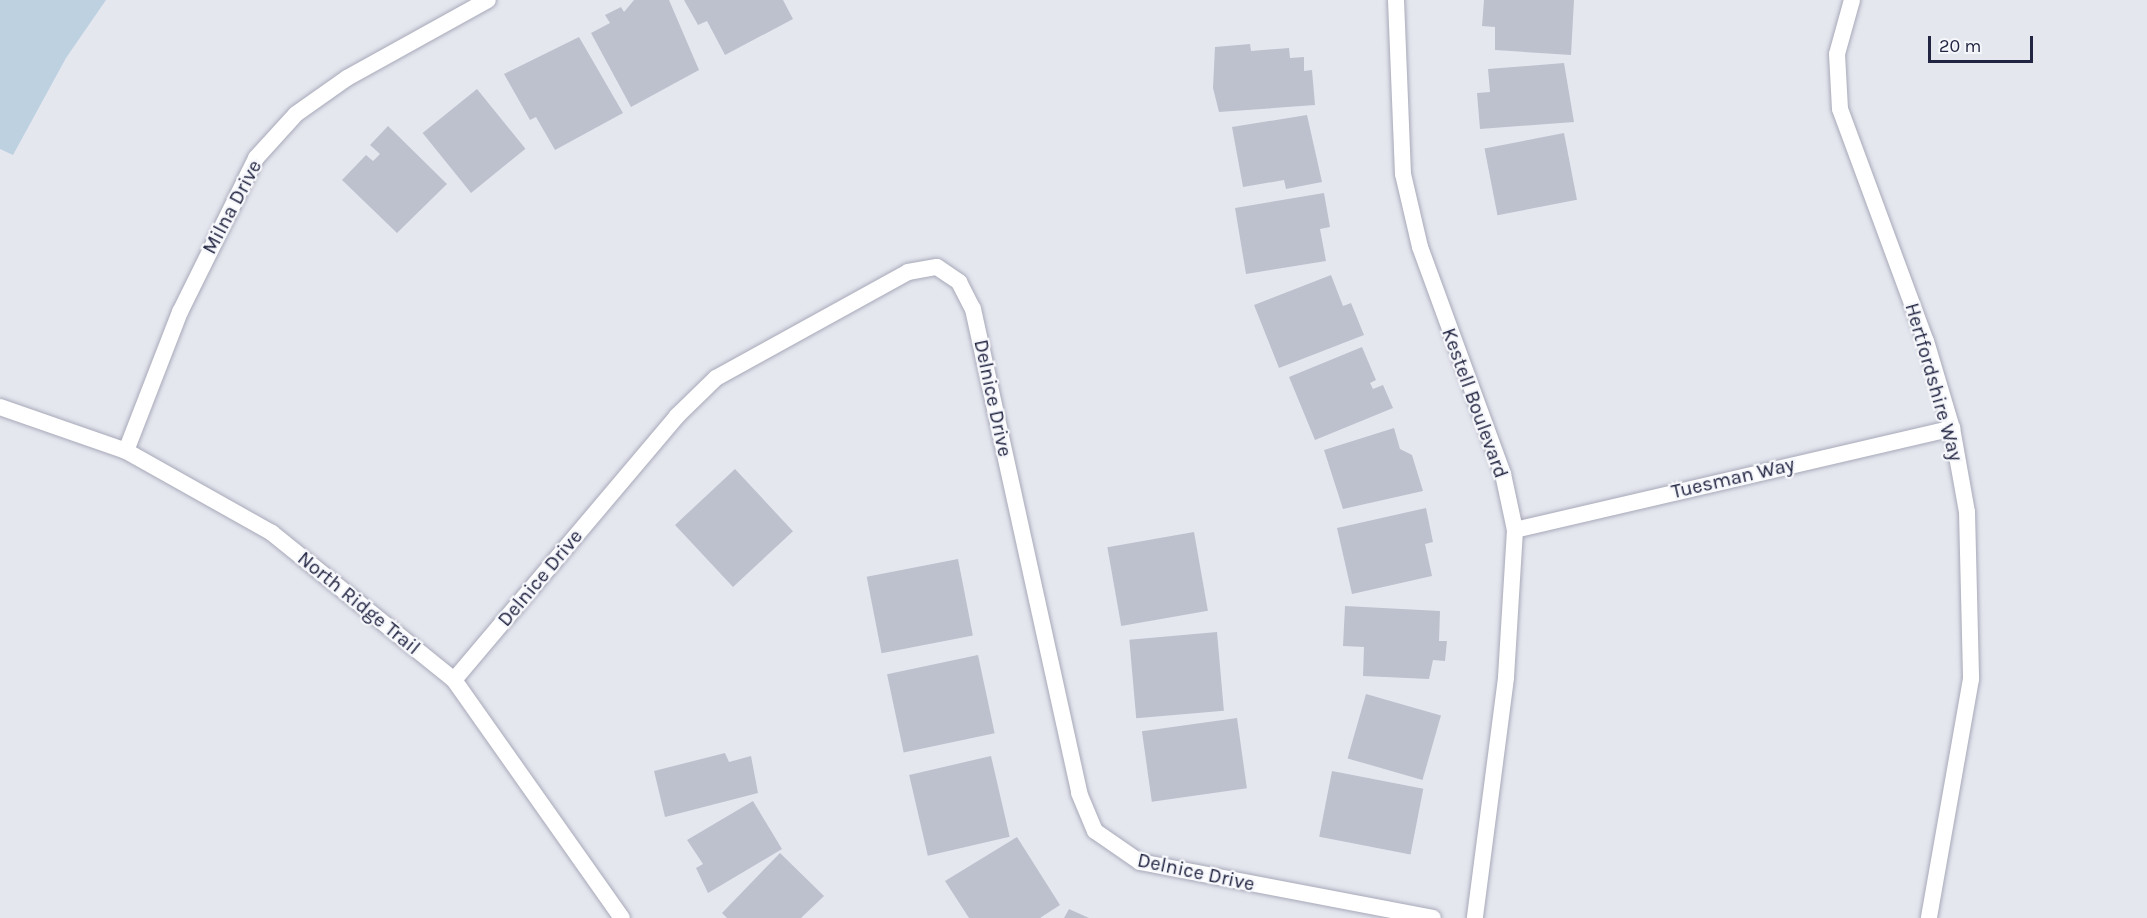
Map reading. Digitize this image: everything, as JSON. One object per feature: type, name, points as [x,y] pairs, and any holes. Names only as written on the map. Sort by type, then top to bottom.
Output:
[{"type":"street","name":"Milna Drive","points":[[126,451],[180,312],[256,158],[296,114],[347,78],[488,0]]},
{"type":"street","name":"Kestell Boulevard","points":[[1396,0],[1403,174],[1420,248],[1503,474],[1515,530],[1506,678],[1474,918]]},
{"type":"street","name":"Hertfordshire Way","points":[[1852,0],[1837,54],[1840,109],[1952,428],[1967,512],[1971,679],[1929,918]]},
{"type":"street","name":"Delnice Drive","points":[[454,680],[677,416],[716,378],[908,272],[937,267],[959,282],[973,309],[1079,793],[1095,831],[1140,862],[1433,918]]},
{"type":"street","name":"North Ridge Trail","points":[[0,407],[126,451],[272,533],[454,680],[622,918]]},
{"type":"street","name":"Tuesman Way","points":[[1515,530],[1952,428]]},
{"type":"shaded area","points":[[0,0],[106,0],[66,58],[13,155],[0,149]]},
{"type":"building","points":[[634,0],[669,0],[699,70],[631,107],[591,33],[610,23],[605,15],[621,7],[624,12]]},
{"type":"building","points":[[684,0],[783,0],[793,19],[725,55],[707,21],[698,25]]},
{"type":"building","points":[[1484,0],[1574,0],[1571,55],[1495,50],[1495,27],[1482,26]]},
{"type":"building","points":[[579,37],[623,113],[555,150],[536,117],[530,120],[504,74]]},
{"type":"building","points":[[1250,44],[1251,51],[1289,48],[1290,58],[1304,57],[1304,71],[1312,70],[1315,105],[1219,112],[1213,88],[1215,47]]},
{"type":"building","points":[[1564,63],[1574,122],[1480,129],[1477,93],[1490,92],[1488,69]]},
{"type":"building","points":[[477,89],[525,149],[471,193],[423,133]]},
{"type":"building","points":[[1307,115],[1322,182],[1286,189],[1284,180],[1243,187],[1232,127]]},
{"type":"building","points":[[388,126],[447,184],[397,233],[342,180],[366,155],[373,161],[380,154],[370,145]]},
{"type":"building","points":[[1564,133],[1577,200],[1497,215],[1484,148]]},
{"type":"building","points":[[1324,193],[1330,227],[1320,229],[1326,261],[1246,274],[1235,208]]},
{"type":"building","points":[[1331,275],[1343,306],[1351,303],[1364,335],[1279,368],[1254,305]]},
{"type":"building","points":[[1362,347],[1376,380],[1370,383],[1373,389],[1383,385],[1393,408],[1315,440],[1289,377]]},
{"type":"building","points":[[1394,428],[1400,449],[1412,455],[1423,491],[1343,509],[1324,450]]},
{"type":"building","points":[[735,469],[793,531],[733,587],[675,525]]},
{"type":"building","points":[[1426,508],[1433,542],[1425,544],[1432,576],[1352,594],[1337,528]]},
{"type":"building","points":[[1194,532],[1208,611],[1121,626],[1107,547]]},
{"type":"building","points":[[958,559],[973,636],[882,653],[867,577]]},
{"type":"building","points":[[1345,606],[1440,611],[1439,641],[1447,641],[1445,661],[1433,660],[1429,679],[1363,676],[1364,647],[1343,646]]},
{"type":"building","points":[[1217,632],[1224,711],[1136,718],[1129,640]]},
{"type":"building","points":[[978,655],[995,733],[904,753],[887,674]]},
{"type":"building","points":[[1366,694],[1441,715],[1423,780],[1348,758]]},
{"type":"building","points":[[1237,718],[1247,788],[1152,802],[1142,731]]},
{"type":"building","points":[[725,753],[729,762],[751,756],[758,793],[665,817],[654,771]]},
{"type":"building","points":[[991,756],[1010,837],[928,856],[909,775]]},
{"type":"building","points":[[1332,771],[1423,789],[1411,855],[1319,837]]},
{"type":"building","points":[[753,801],[782,849],[708,893],[696,868],[703,864],[687,840]]},
{"type":"building","points":[[1017,837],[1060,905],[1040,918],[969,918],[945,881]]},
{"type":"building","points":[[780,853],[824,896],[801,918],[727,918],[722,913]]},
{"type":"building","points":[[1069,909],[1089,918],[1064,918]]}]
